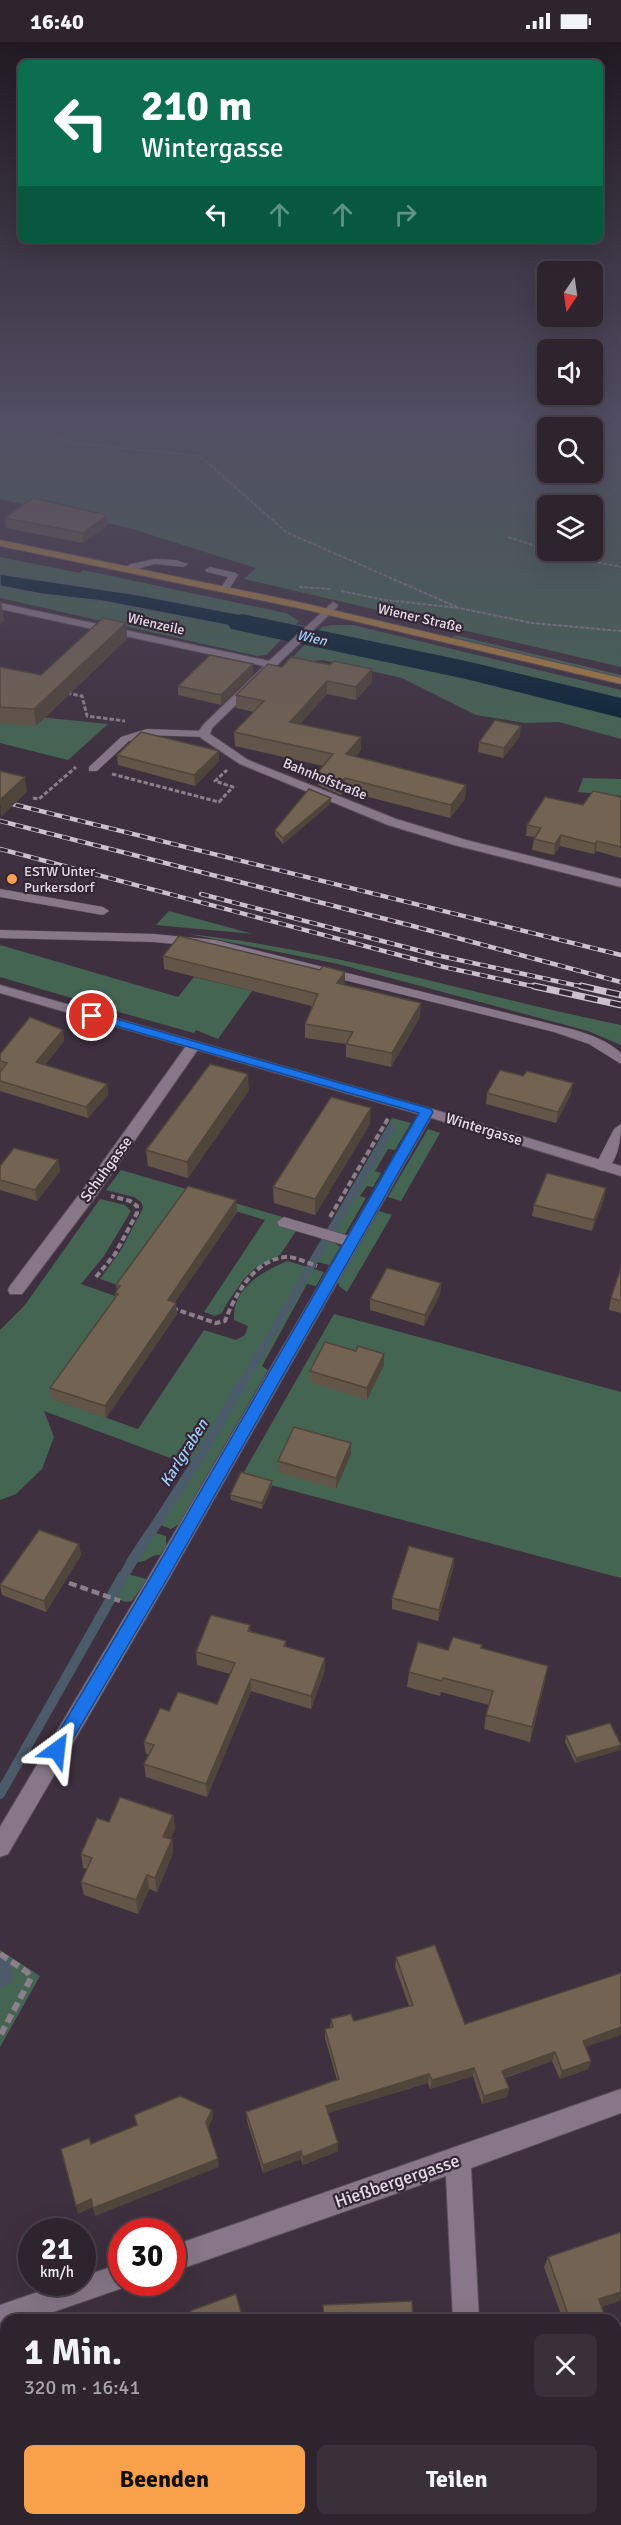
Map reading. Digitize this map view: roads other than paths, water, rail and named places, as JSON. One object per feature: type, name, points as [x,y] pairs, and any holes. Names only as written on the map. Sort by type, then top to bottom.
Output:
[{"type":"main road","name":"Wiener Straße","points":[[30,540],[229,582],[621,681]]},
{"type":"main road","name":"Wiener Straße","points":[[0,543],[127,569],[229,582],[264,589],[329,608],[621,671]]},
{"type":"street","name":"Wienzeile","points":[[0,606],[270,664]]},
{"type":"street","points":[[204,734],[208,726],[329,608]]},
{"type":"street","name":"Bahnhofstraße","points":[[204,734],[244,762],[392,822],[462,843],[621,883]]},
{"type":"street","name":"Wintergasse","points":[[0,989],[427,1112],[621,1171]]},
{"type":"street","name":"Schuhgasse","points":[[16,1290],[90,1192],[194,1045]]},
{"type":"street","points":[[0,1847],[165,1567],[336,1238],[427,1112]]},
{"type":"street","name":"Hießbergergasse","points":[[186,2254],[621,2101]]},
{"type":"street","points":[[458,2160],[466,2314]]},
{"type":"street","points":[[12,2314],[108,2281]]},
{"type":"lane","points":[[127,569],[143,562],[161,560],[185,563]]},
{"type":"lane","points":[[211,568],[229,582]]},
{"type":"lane","points":[[93,770],[125,739],[147,732],[204,734]]},
{"type":"lane","points":[[0,893],[103,911]]},
{"type":"lane","points":[[0,934],[153,938],[215,944],[537,1023],[612,1050],[621,1060]]},
{"type":"lane","points":[[602,1166],[621,1129]]},
{"type":"lane","points":[[284,1222],[336,1238]]},
{"type":"water","points":[[0,574],[139,595],[306,627],[294,638],[102,601],[41,594],[0,586]]},
{"type":"waterway","name":"Wien","points":[[242,623],[466,670],[621,708]]},
{"type":"waterway","name":"Karlgraben","points":[[241,1386],[392,1127]]},
{"type":"waterway","name":"Karlgraben","points":[[0,1794],[131,1563],[198,1460],[242,1384]]},
{"type":"waterway","name":"Karlgraben","points":[[0,1961],[5,1965],[6,1978],[0,1981]]},
{"type":"railway","points":[[0,801],[621,955]]},
{"type":"railway","points":[[0,821],[409,925],[621,982]]},
{"type":"railway","points":[[0,849],[444,967],[541,988]]},
{"type":"railway","points":[[201,894],[436,955],[588,988]]},
{"type":"railway","points":[[534,986],[621,1005]]},
{"type":"railway","points":[[581,986],[621,995]]},
{"type":"place","name":"ESTW Unter Purkersdorf","points":[[12,879]]}]
